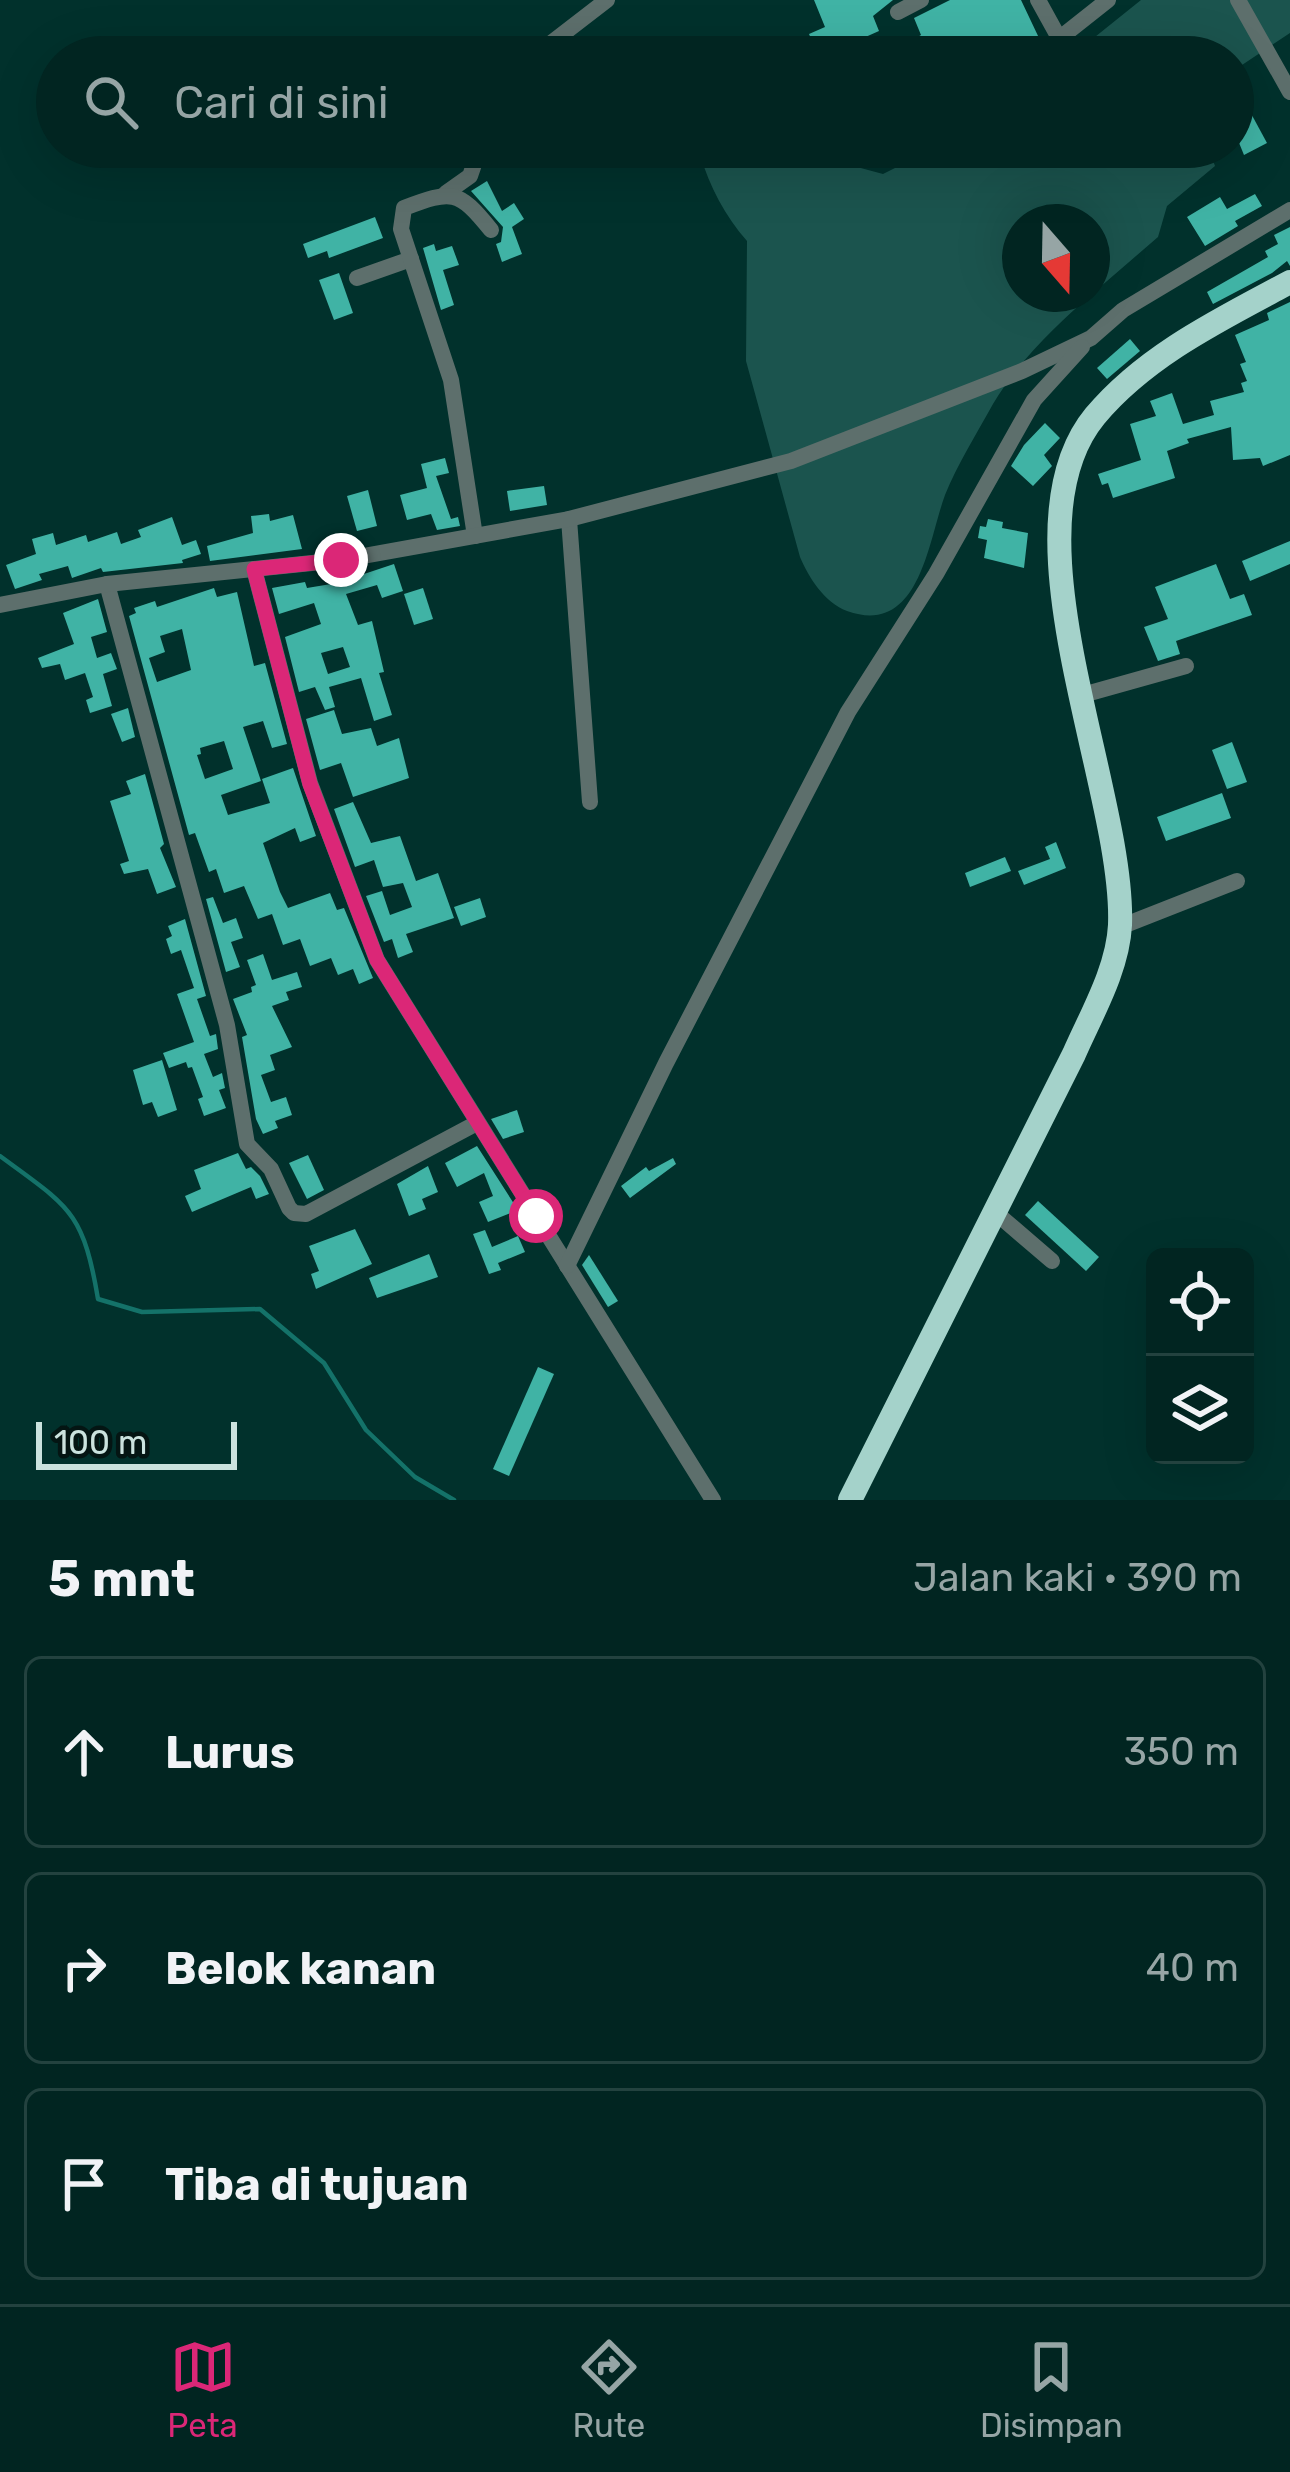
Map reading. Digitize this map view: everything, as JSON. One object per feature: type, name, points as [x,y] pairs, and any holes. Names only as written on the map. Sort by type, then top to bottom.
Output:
[{"type":"highway","points":[[850,1500],[996,1213],[1103,988],[1120,928],[1112,849],[1079,696],[1062,579],[1065,473],[1093,419],[1140,371],[1205,328],[1289,286]]},
{"type":"street","points":[[560,36],[607,0]]},
{"type":"street","points":[[898,12],[921,0]]},
{"type":"street","points":[[1038,0],[1058,36]]},
{"type":"street","points":[[1062,36],[1108,0]]},
{"type":"street","points":[[1238,0],[1290,92]]},
{"type":"street","points":[[473,168],[470,176],[446,193],[404,208],[401,229],[451,380],[476,536]]},
{"type":"street","points":[[446,193],[461,196],[491,230]]},
{"type":"street","points":[[567,1266],[674,1047],[848,712],[936,574],[1034,400],[1124,310],[1290,210]]},
{"type":"street","points":[[357,278],[411,259]]},
{"type":"street","points":[[0,605],[107,584],[341,560],[569,519],[791,461],[1022,371],[1091,338]]},
{"type":"street","points":[[569,519],[590,802]]},
{"type":"street","points":[[254,569],[310,784],[365,934],[388,980],[713,1500]]},
{"type":"street","points":[[107,584],[227,1025],[247,1144],[271,1169],[289,1208],[306,1214],[477,1123]]},
{"type":"street","points":[[1079,696],[1186,666]]},
{"type":"street","points":[[1120,928],[1237,881]]},
{"type":"street","points":[[996,1213],[1052,1261]]},
{"type":"shaded area","points":[[1141,0],[1290,0],[1290,33],[1254,57],[1254,36],[1096,36]]},
{"type":"shaded area","points":[[705,168],[861,168],[883,174],[895,168],[1213,168],[1167,206],[1158,237],[1110,279],[1110,204],[1002,204],[1002,312],[1072,312],[1038,345],[993,404],[945,495],[926,559],[906,598],[891,610],[871,615],[847,611],[831,602],[800,557],[746,361],[747,241]]},
{"type":"building","points":[[814,0],[893,0],[873,16],[879,31],[868,36],[810,36],[825,27]]},
{"type":"building","points":[[950,0],[1021,0],[1038,36],[919,36],[914,18]]},
{"type":"building","points":[[1254,119],[1267,143],[1254,150]]},
{"type":"building","points":[[487,181],[502,211],[514,203],[524,219],[512,227],[522,254],[502,262],[496,244],[501,242],[503,227],[471,191]]},
{"type":"building","points":[[1255,194],[1262,206],[1205,246],[1187,217],[1220,197],[1227,209]]},
{"type":"building","points":[[375,217],[383,238],[329,258],[327,251],[308,258],[303,244]]},
{"type":"building","points":[[1290,227],[1290,266],[1287,261],[1213,304],[1207,292],[1268,257],[1265,251],[1278,244],[1274,235]]},
{"type":"building","points":[[434,244],[436,251],[452,246],[459,265],[443,270],[454,305],[441,310],[423,248]]},
{"type":"building","points":[[339,273],[353,313],[334,320],[319,280]]},
{"type":"building","points":[[1290,302],[1290,455],[1263,466],[1260,458],[1233,460],[1231,427],[1187,439],[1189,443],[1167,451],[1175,478],[1113,498],[1108,483],[1102,485],[1098,474],[1141,460],[1130,424],[1156,416],[1150,401],[1172,393],[1183,424],[1214,415],[1210,401],[1244,392],[1241,383],[1247,381],[1240,364],[1246,362],[1235,335],[1269,320],[1267,313]]},
{"type":"building","points":[[1130,339],[1140,351],[1107,379],[1097,368]]},
{"type":"building","points":[[1045,423],[1060,438],[1044,455],[1052,466],[1033,486],[1011,466]]},
{"type":"building","points":[[445,458],[449,473],[436,476],[451,519],[458,517],[460,526],[437,530],[431,514],[407,520],[400,495],[427,488],[421,464]]},
{"type":"building","points":[[544,486],[547,505],[510,511],[507,491]]},
{"type":"building","points":[[368,490],[377,526],[357,531],[347,496]]},
{"type":"building","points":[[269,514],[270,521],[293,515],[302,549],[210,561],[207,546],[253,533],[251,516]]},
{"type":"building","points":[[172,517],[182,545],[196,540],[201,554],[183,563],[103,572],[101,568],[72,578],[68,566],[39,574],[42,580],[15,589],[6,565],[36,554],[32,539],[53,533],[56,545],[86,535],[88,542],[117,532],[121,544],[141,537],[138,530]]},
{"type":"building","points":[[988,519],[1003,522],[1002,528],[1028,533],[1024,568],[984,558],[987,540],[978,538],[980,526],[986,527]]},
{"type":"building","points":[[1290,541],[1290,564],[1250,581],[1242,561]]},
{"type":"building","points":[[394,564],[403,591],[382,598],[377,585],[346,594],[358,625],[372,621],[384,672],[379,673],[392,715],[374,721],[361,678],[329,687],[335,707],[325,710],[315,687],[299,692],[285,637],[321,624],[314,603],[279,614],[272,588],[337,583]],"holes":[[[343,647],[350,667],[328,674],[321,653]]]},
{"type":"building","points":[[1216,564],[1230,599],[1244,594],[1252,615],[1176,641],[1180,654],[1158,661],[1144,627],[1168,619],[1155,587]]},
{"type":"building","points":[[214,588],[217,597],[237,592],[254,666],[265,663],[287,744],[272,748],[263,721],[243,727],[261,781],[221,795],[228,815],[270,803],[262,779],[293,768],[316,836],[300,842],[295,828],[263,843],[280,892],[288,908],[330,893],[337,910],[344,908],[373,978],[359,984],[353,969],[338,975],[331,958],[310,966],[300,939],[283,945],[272,914],[258,919],[244,886],[224,893],[216,869],[209,872],[195,833],[189,835],[129,616],[136,613],[134,608],[155,601],[157,607]],"holes":[[[182,629],[191,670],[157,682],[149,658],[165,652],[160,636]],[[224,741],[233,769],[205,779],[197,755],[200,748]]]},
{"type":"building","points":[[423,588],[433,619],[414,625],[404,594]]},
{"type":"building","points":[[98,599],[107,632],[91,637],[97,658],[111,653],[117,669],[103,674],[112,706],[90,713],[86,700],[93,697],[85,673],[65,680],[60,664],[42,668],[38,658],[74,644],[63,613]]},
{"type":"building","points":[[128,708],[135,737],[122,742],[111,714]]},
{"type":"building","points":[[334,710],[342,734],[371,728],[377,746],[399,738],[409,778],[353,797],[341,763],[320,770],[306,719]]},
{"type":"building","points":[[1232,742],[1247,782],[1227,789],[1212,750]]},
{"type":"building","points":[[145,774],[164,844],[160,848],[176,887],[157,894],[148,869],[124,874],[120,864],[129,861],[110,801],[131,794],[126,781]]},
{"type":"building","points":[[1222,793],[1231,818],[1166,841],[1157,817]]},
{"type":"building","points":[[353,802],[371,843],[400,836],[416,881],[438,873],[454,918],[406,934],[413,952],[398,958],[392,939],[384,942],[366,896],[382,891],[390,915],[412,907],[403,883],[383,887],[374,860],[355,867],[334,809]]},
{"type":"building","points":[[1056,842],[1066,868],[1024,885],[1018,871],[1050,859],[1045,847]]},
{"type":"building","points":[[1005,857],[1011,871],[970,887],[965,873]]},
{"type":"building","points":[[213,897],[223,923],[236,918],[243,938],[231,942],[240,967],[226,972],[206,899]]},
{"type":"building","points":[[480,898],[486,917],[461,926],[454,907]]},
{"type":"building","points":[[185,919],[206,996],[197,999],[210,1036],[216,1034],[218,1049],[204,1054],[213,1077],[222,1073],[225,1088],[219,1090],[226,1108],[204,1116],[192,1067],[186,1062],[169,1068],[163,1053],[194,1042],[177,994],[194,988],[181,950],[171,954],[166,939],[172,936],[168,926]]},
{"type":"building","points":[[263,954],[272,980],[297,972],[302,987],[286,992],[289,1000],[272,1006],[292,1047],[270,1055],[275,1070],[261,1075],[271,1102],[286,1097],[292,1115],[275,1121],[278,1128],[263,1134],[256,1119],[242,1037],[247,1035],[233,999],[252,992],[256,985],[247,960]]},
{"type":"building","points":[[162,1060],[177,1110],[158,1117],[152,1102],[143,1105],[133,1070]]},
{"type":"building","points":[[517,1110],[524,1132],[503,1139],[491,1119]]},
{"type":"building","points":[[477,1146],[518,1210],[488,1222],[479,1202],[493,1196],[484,1173],[457,1187],[445,1163]]},
{"type":"building","points":[[238,1153],[246,1169],[251,1167],[260,1176],[269,1194],[256,1199],[251,1187],[192,1212],[185,1196],[201,1189],[194,1170]]},
{"type":"building","points":[[308,1155],[324,1190],[307,1199],[289,1163]]},
{"type":"building","points":[[673,1158],[676,1164],[630,1198],[621,1186],[646,1167],[649,1171]]},
{"type":"building","points":[[428,1166],[438,1192],[422,1199],[426,1209],[409,1216],[397,1184]]},
{"type":"building","points":[[1038,1201],[1099,1257],[1086,1271],[1025,1215]]},
{"type":"building","points":[[355,1229],[372,1264],[316,1289],[311,1274],[319,1271],[309,1246]]},
{"type":"building","points":[[485,1230],[492,1247],[518,1236],[525,1252],[498,1263],[501,1270],[489,1274],[473,1234]]},
{"type":"building","points":[[429,1254],[438,1277],[377,1298],[369,1278]]},
{"type":"building","points":[[589,1255],[618,1301],[608,1307],[582,1265]]},
{"type":"building","points":[[538,1367],[554,1374],[509,1476],[493,1469]]},
{"type":"waterway","points":[[0,1156],[69,1213],[86,1246],[98,1299],[142,1312],[260,1309],[324,1363],[366,1430],[415,1477],[454,1500]]},
{"type":"route","points":[[341,560],[254,569],[310,784],[377,960],[536,1216]]}]
